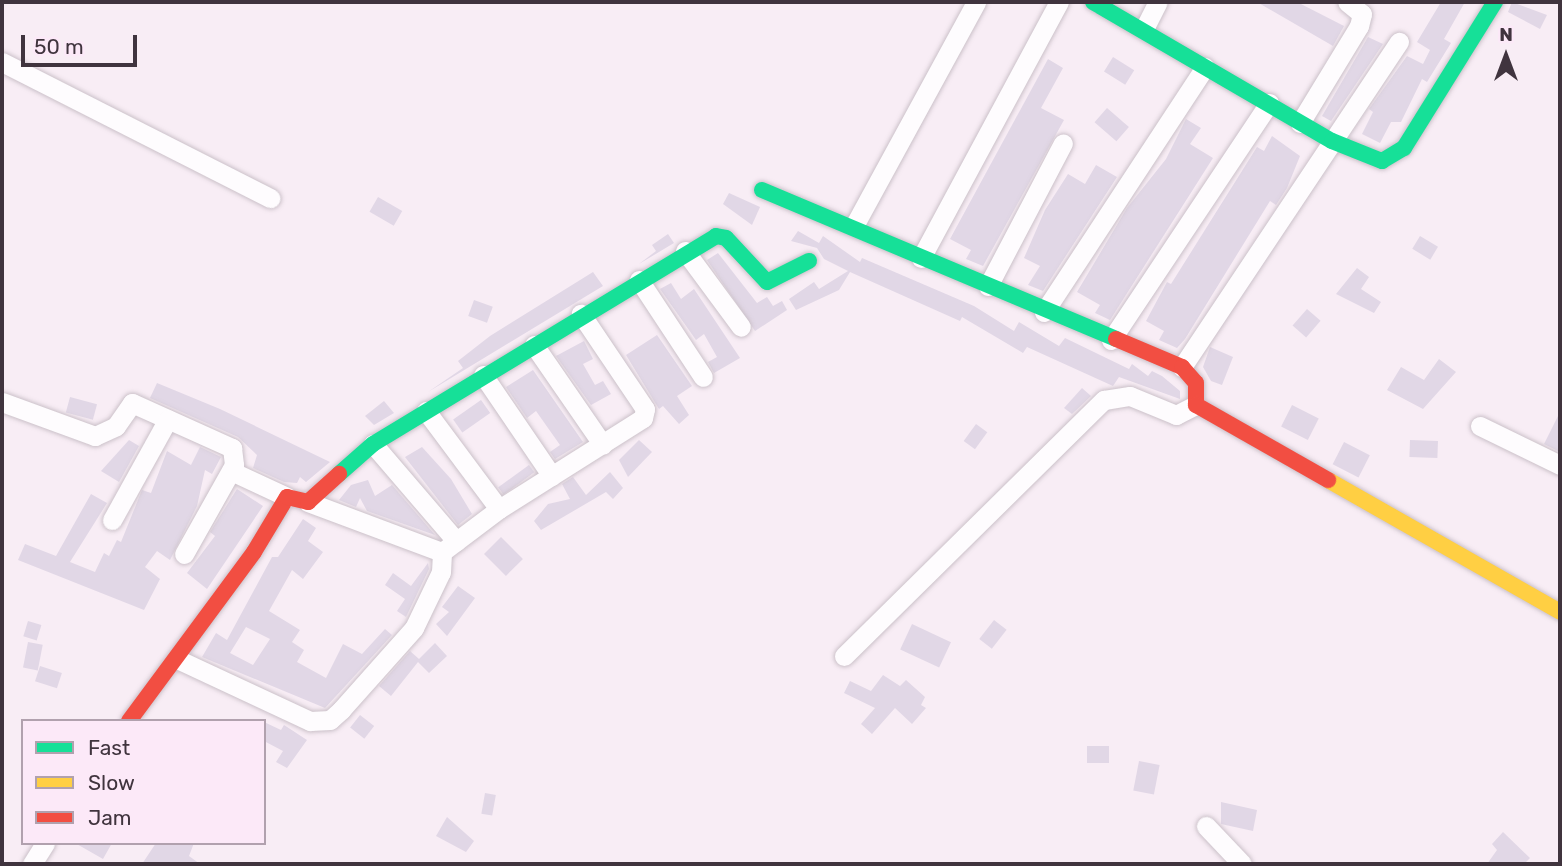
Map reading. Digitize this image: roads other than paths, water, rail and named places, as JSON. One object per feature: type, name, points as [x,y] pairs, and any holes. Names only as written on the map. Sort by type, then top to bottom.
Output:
[{"type":"street","points":[[854,226],[976,2]]},
{"type":"street","points":[[921,258],[1059,2]]},
{"type":"street","points":[[1095,2],[1332,141],[1382,161],[1398,155],[1495,2]]},
{"type":"street","points":[[1144,29],[1158,2]]},
{"type":"street","points":[[1300,123],[1361,21],[1358,8],[1347,2]]},
{"type":"street","points":[[1182,367],[1399,42]]},
{"type":"street","points":[[2,62],[270,198]]},
{"type":"street","points":[[1044,312],[1205,67]]},
{"type":"street","points":[[1111,340],[1269,103]]},
{"type":"street","points":[[988,286],[1063,143]]},
{"type":"street","points":[[761,190],[854,226],[1044,312],[1182,367],[1196,383],[1196,405]]},
{"type":"street","points":[[309,502],[373,444],[685,251],[724,236],[767,282],[809,261]]},
{"type":"street","points":[[685,251],[741,327]]},
{"type":"street","points":[[639,281],[703,377]]},
{"type":"street","points":[[177,659],[310,721],[330,720],[414,628],[441,572],[449,546],[499,509],[643,418],[645,409],[581,314]]},
{"type":"street","points":[[534,345],[603,445]]},
{"type":"street","points":[[484,375],[552,476]]},
{"type":"street","points":[[844,656],[1104,400],[1130,396],[1176,415],[1196,405]]},
{"type":"street","points":[[2,402],[94,436],[116,426],[132,403],[232,448],[236,456],[231,471],[184,554]]},
{"type":"street","points":[[1196,405],[1560,612]]},
{"type":"street","points":[[426,411],[499,509]]},
{"type":"street","points":[[112,520],[168,419]]},
{"type":"street","points":[[1480,426],[1560,465]]},
{"type":"street","points":[[373,444],[449,546]]},
{"type":"street","points":[[231,471],[287,497],[449,546]]},
{"type":"street","points":[[132,719],[177,659],[287,497]]},
{"type":"street","points":[[1206,826],[1242,864]]},
{"type":"street","points":[[33,864],[44,845]]}]
